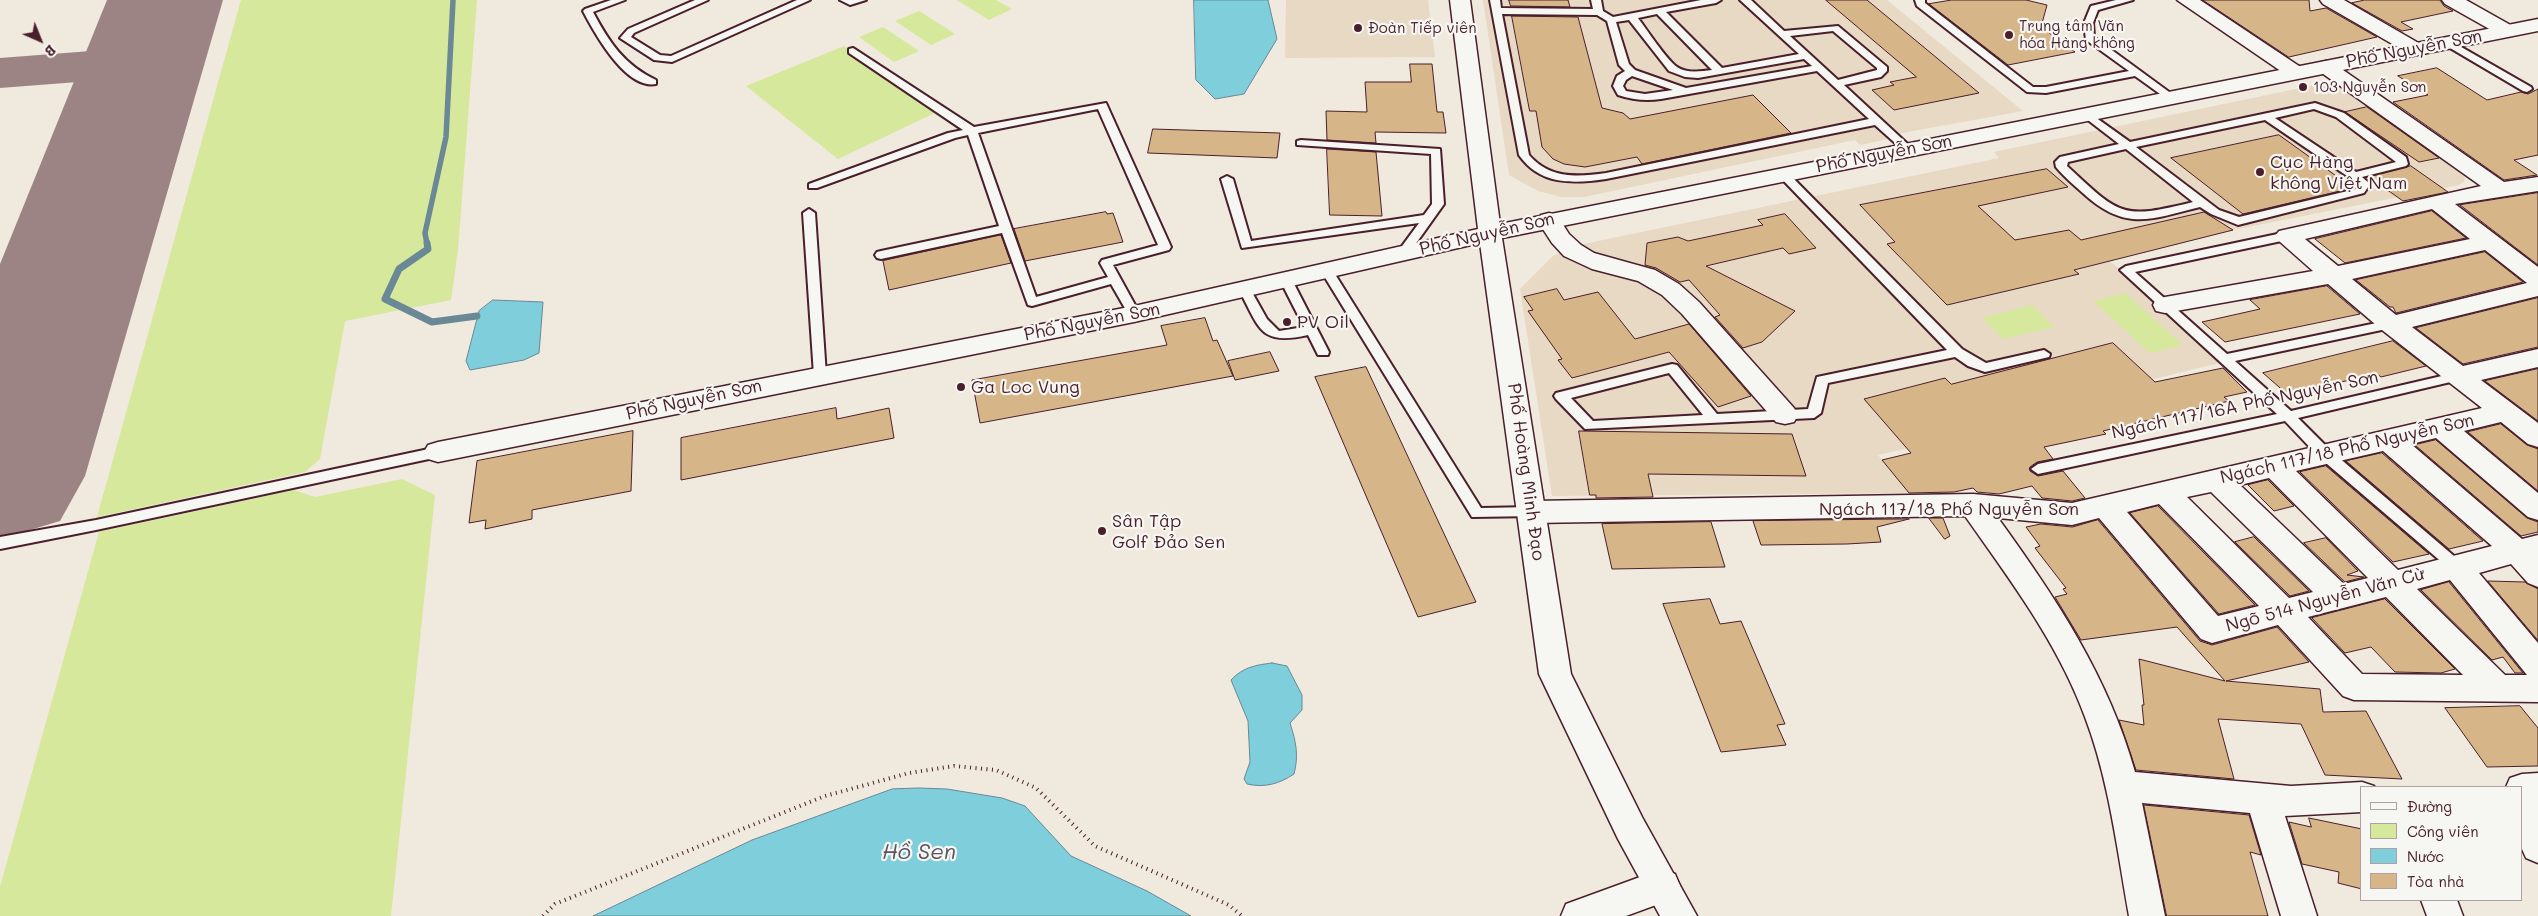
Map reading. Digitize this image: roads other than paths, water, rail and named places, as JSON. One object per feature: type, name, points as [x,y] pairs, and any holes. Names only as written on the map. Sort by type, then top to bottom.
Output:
[{"type":"street","name":"Phố Hoàng Minh Đạo","points":[[1460,0],[1490,233],[1555,674],[1630,828],[1679,916]]},
{"type":"street","points":[[2187,0],[2295,72]]},
{"type":"street","points":[[2330,0],[2414,49]]},
{"type":"street","points":[[2452,0],[2508,31]]},
{"type":"street","name":"Phố Nguyễn Sơn","points":[[438,452],[820,374],[1134,314],[1549,220],[2088,115],[2295,72],[2538,26]]},
{"type":"street","points":[[2326,67],[2500,189]]},
{"type":"street","points":[[2287,236],[2436,201],[2538,184]]},
{"type":"street","points":[[2436,201],[2538,279]]},
{"type":"street","points":[[1549,220],[1558,239],[1584,259],[1636,272],[1665,286],[1688,306],[1785,415]]},
{"type":"street","points":[[2287,236],[2391,324],[2538,437]]},
{"type":"street","points":[[2165,305],[2333,275],[2490,242]]},
{"type":"street","points":[[2391,324],[2538,288]]},
{"type":"street","points":[[2459,376],[2538,358]]},
{"type":"street","name":"Ngách 117/18 Phố Nguyễn Sơn","points":[[1532,512],[1973,505],[2072,514],[2505,412]]},
{"type":"street","points":[[2441,427],[2538,509]]},
{"type":"street","points":[[2388,440],[2528,549],[2538,575]]},
{"type":"street","points":[[2274,466],[2498,689]]},
{"type":"street","points":[[2217,480],[2338,597]]},
{"type":"street","points":[[2164,492],[2354,687],[2538,689]]},
{"type":"street","points":[[1973,505],[2026,580],[2078,665],[2092,692],[2121,786],[2147,916]]},
{"type":"street","name":"Ngõ 514 Nguyễn Văn Cừ","points":[[2105,506],[2212,630],[2528,549]]},
{"type":"street","points":[[2456,566],[2538,666]]},
{"type":"street","points":[[2121,786],[2291,801],[2360,797]]},
{"type":"street","points":[[2523,789],[2538,788]]},
{"type":"street","points":[[2262,798],[2299,916]]},
{"type":"street","points":[[2523,809],[2538,847]]},
{"type":"street","points":[[1579,916],[1662,886]]},
{"type":"street","points":[[2439,901],[2445,916]]},
{"type":"lane","points":[[620,0],[588,11],[608,49],[634,75],[652,82]]},
{"type":"lane","points":[[703,0],[631,31],[625,38],[658,58],[672,59],[805,0]]},
{"type":"lane","points":[[845,0],[854,2],[862,0]]},
{"type":"lane","points":[[1596,0],[1599,12]]},
{"type":"lane","points":[[1611,20],[1716,0]]},
{"type":"lane","points":[[1745,0],[1908,149]]},
{"type":"lane","points":[[1920,0],[1920,4],[2031,90],[2046,90],[2136,73]]},
{"type":"lane","points":[[2128,0],[2094,8],[2091,12],[2087,34],[2089,38],[2171,97]]},
{"type":"lane","points":[[1685,91],[1631,72],[1624,65],[1611,20],[1599,12],[1496,5],[1524,155],[1530,164],[1555,178],[1568,180],[1598,178],[1878,121]]},
{"type":"lane","points":[[1659,11],[1719,71]]},
{"type":"lane","points":[[1631,16],[1673,69],[1685,74],[1698,75],[1806,56]]},
{"type":"lane","points":[[1781,34],[1835,28],[1882,66],[1882,71],[1877,75],[1836,84]]},
{"type":"lane","points":[[2449,43],[2528,89]]},
{"type":"lane","points":[[853,51],[972,131],[1032,302],[1114,279]]},
{"type":"lane","points":[[1631,72],[1621,78],[1618,86],[1622,93],[1629,96],[1649,98],[1819,68]]},
{"type":"lane","points":[[813,186],[952,136],[1102,105],[1165,247],[1106,263],[1134,314]]},
{"type":"lane","points":[[2202,204],[2132,217],[2120,214],[2107,208],[2062,167],[2060,162],[2064,159],[2126,144],[2315,106],[2328,109],[2340,115],[2402,159],[2402,164],[2354,176]]},
{"type":"lane","points":[[2088,115],[2202,204],[2221,215],[2238,221],[2360,191],[2364,184],[2354,176],[2266,116]]},
{"type":"lane","points":[[1301,143],[1436,151],[1438,204],[1404,253]]},
{"type":"lane","points":[[1783,174],[1957,352],[1973,363],[1986,368],[2044,354]]},
{"type":"lane","points":[[1227,179],[1246,245],[1428,218]]},
{"type":"lane","points":[[809,213],[820,374]]},
{"type":"lane","points":[[881,255],[1006,228]]},
{"type":"lane","points":[[2287,236],[2126,270],[2288,416],[2325,454],[2456,566]]},
{"type":"lane","points":[[1327,271],[1476,514],[1532,512]]},
{"type":"lane","points":[[1286,280],[1323,352]]},
{"type":"lane","points":[[1245,290],[1267,327],[1274,334],[1283,335],[1311,330]]},
{"type":"lane","points":[[2225,358],[2391,324]]},
{"type":"lane","points":[[1714,419],[1672,368],[1561,396],[1590,426],[1785,415],[1814,413],[1822,380],[1957,352]]},
{"type":"lane","name":"Ngách 117/16A Phố Nguyễn Sơn","points":[[2038,469],[2288,416],[2459,376]]},
{"type":"lane","points":[[0,543],[96,526],[438,452]]},
{"type":"water","points":[[1194,0],[1268,0],[1277,39],[1244,94],[1215,99],[1196,80]]},
{"type":"water","points":[[493,300],[543,302],[539,353],[524,360],[470,370],[466,361],[479,311]]},
{"type":"water","points":[[1272,663],[1287,666],[1302,695],[1302,710],[1290,723],[1296,749],[1294,774],[1277,783],[1260,786],[1247,784],[1244,779],[1250,762],[1248,721],[1231,680],[1245,669]]},
{"type":"water","name":"Hồ Sen","points":[[892,789],[947,789],[1002,798],[1025,806],[1071,856],[1147,891],[1191,916],[593,916],[752,840]]},
{"type":"waterway","points":[[427,244],[425,233],[446,137],[453,0]]},
{"type":"waterway","points":[[427,243],[428,249],[399,269],[385,299],[432,322],[477,316]]},
{"type":"place","name":"Đoàn Tiếp viên","points":[[1358,28]]},
{"type":"place","name":"Trung tâm Văn hóa Hàng không","points":[[2009,35]]},
{"type":"place","name":"103 Nguyễn Sơn","points":[[2303,87]]},
{"type":"place","name":"Cục Hàng không Việt Nam","points":[[2260,172]]},
{"type":"place","name":"PV Oil","points":[[1287,322]]},
{"type":"place","name":"Ga Loc Vung","points":[[961,387]]},
{"type":"place","name":"Sân Tập Golf Đảo Sen","points":[[1102,531]]}]
